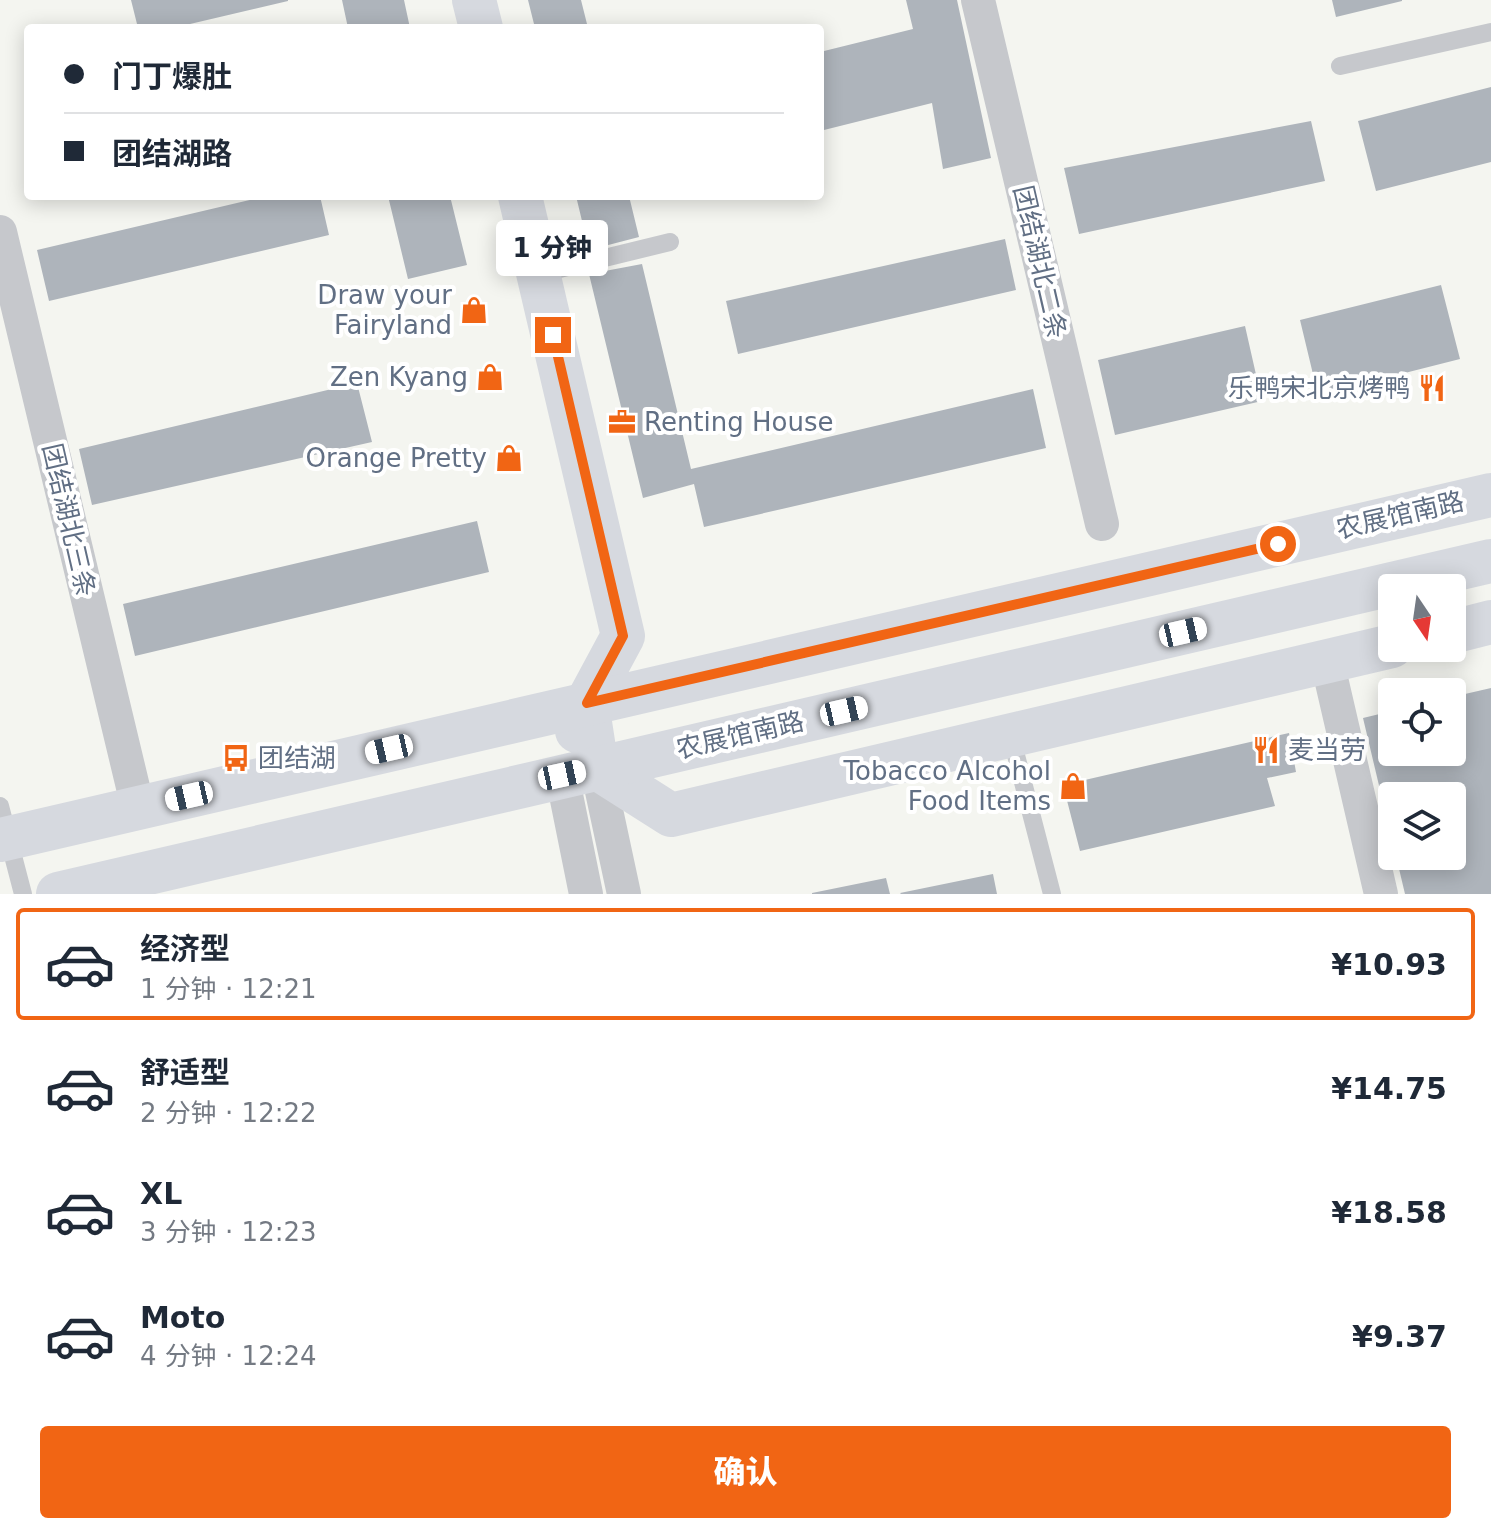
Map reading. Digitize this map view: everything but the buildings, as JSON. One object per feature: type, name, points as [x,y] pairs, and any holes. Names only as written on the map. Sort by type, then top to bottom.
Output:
[{"type":"main road","points":[[474,0],[480,24]]},
{"type":"main road","points":[[521,200],[623,636],[587,703],[580,772],[671,815],[1378,649]]},
{"type":"main road","name":"农展馆南路","points":[[3,828],[138,808],[1491,495]]},
{"type":"main road","name":"农展馆南路","points":[[58,894],[1491,561]]},
{"type":"main road","points":[[1466,628],[1491,622]]},
{"type":"street","name":"团结湖北二条","points":[[978,0],[1102,524]]},
{"type":"street","name":"团结湖北三条","points":[[0,232],[138,808]]},
{"type":"street","points":[[1327,661],[1381,894]]},
{"type":"street","points":[[580,772],[586,894]]},
{"type":"street","points":[[580,772],[624,894]]},
{"type":"lane","points":[[1340,66],[1491,32]]},
{"type":"lane","points":[[539,274],[670,242]]},
{"type":"lane","points":[[1011,736],[1052,894]]},
{"type":"lane","points":[[3,828],[23,894]]},
{"type":"place","name":"Draw your Fairyland","points":[[474,310]]},
{"type":"place","name":"Zen Kyang","points":[[490,377]]},
{"type":"place","name":"乐鸭宋北京烤鸭","points":[[1432,388]]},
{"type":"place","name":"Renting House","points":[[622,422]]},
{"type":"place","name":"Orange Pretty","points":[[509,458]]},
{"type":"place","name":"麦当劳","points":[[1266,750]]},
{"type":"place","name":"团结湖","points":[[236,758]]},
{"type":"place","name":"Tobacco Alcohol Food Items","points":[[1073,786]]},
{"type":"route","points":[[553,335],[623,636],[587,703],[1278,544]]}]
